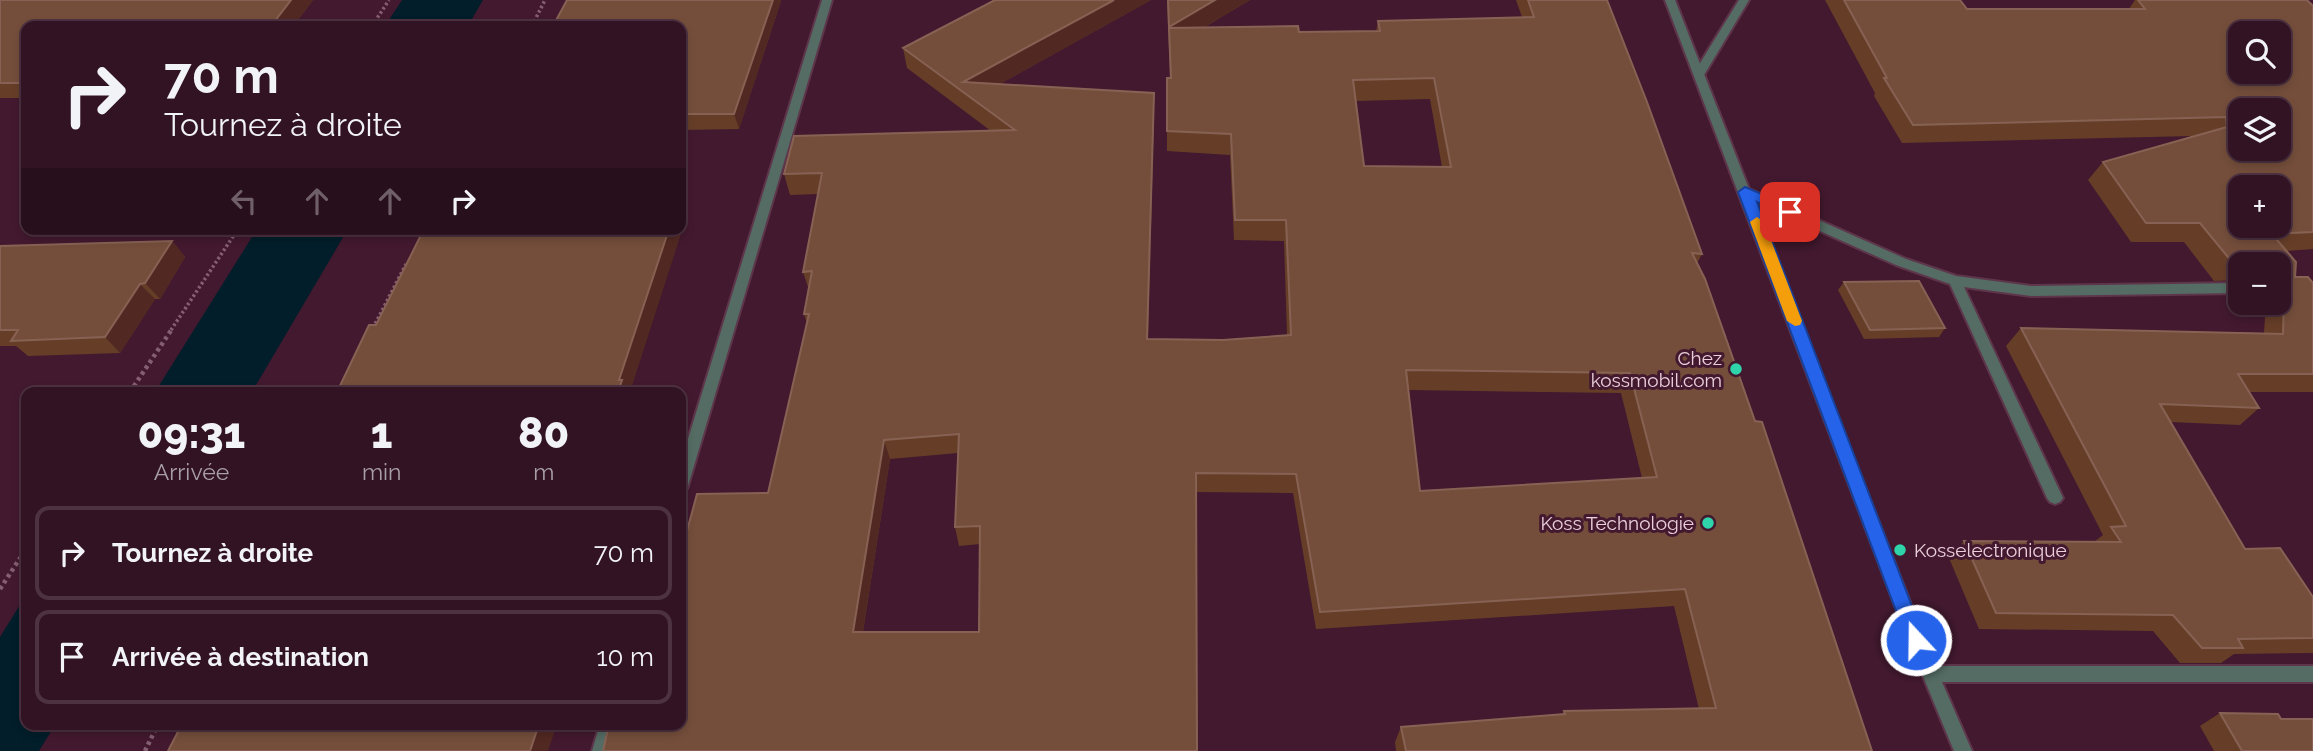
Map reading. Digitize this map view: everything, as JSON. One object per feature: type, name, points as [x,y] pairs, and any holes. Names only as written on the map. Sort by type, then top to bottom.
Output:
[{"type":"street","points":[[686,469],[827,0]]},
{"type":"street","points":[[1670,0],[1930,674],[1963,751]]},
{"type":"street","points":[[1700,73],[1744,0]]},
{"type":"street","points":[[1745,192],[1901,262],[1955,281],[2031,291],[2228,288]]},
{"type":"street","points":[[1955,281],[2055,498]]},
{"type":"street","points":[[1930,674],[2313,674]]},
{"type":"street","points":[[601,751],[607,730]]},
{"type":"path","points":[[375,21],[389,0]]},
{"type":"path","points":[[534,21],[545,0]]},
{"type":"path","points":[[133,387],[234,235]]},
{"type":"path","points":[[369,334],[412,253]]},
{"type":"path","points":[[0,589],[21,557]]},
{"type":"path","points":[[145,751],[155,730]]},
{"type":"water","points":[[402,0],[483,0],[471,21],[388,21]]},
{"type":"water","points":[[253,235],[344,235],[255,387],[158,387]]},
{"type":"water","points":[[21,603],[21,730],[52,730],[39,751],[0,751],[0,637]]},
{"type":"building","points":[[0,0],[291,0],[275,21],[21,21],[21,83],[0,83]]},
{"type":"building","points":[[567,0],[773,0],[734,114],[686,114],[686,21],[556,21]]},
{"type":"building","points":[[995,0],[1114,0],[963,82],[1154,93],[1147,339],[1223,340],[1291,335],[1286,220],[1235,220],[1231,134],[1167,131],[1167,78],[1171,78],[1169,28],[1298,26],[1299,32],[1380,31],[1378,21],[1534,17],[1528,0],[1607,0],[1702,254],[1692,253],[1705,279],[1755,421],[1762,422],[1872,751],[1406,751],[1401,727],[1565,714],[1564,711],[1716,708],[1685,589],[1320,612],[1296,474],[1196,473],[1197,751],[603,751],[608,730],[686,730],[686,535],[697,494],[768,493],[809,314],[804,314],[812,271],[803,272],[822,173],[784,174],[794,136],[1015,130],[903,48]],"holes":[[[1434,78],[1451,167],[1364,166],[1353,80]],[[1406,370],[1630,373],[1657,477],[1420,491]],[[959,434],[955,527],[980,526],[979,632],[853,632],[884,440]]]},
{"type":"building","points":[[1168,0],[1215,0],[1169,27]]},
{"type":"building","points":[[1844,0],[1960,0],[1967,9],[2145,9],[2138,0],[2307,0],[2313,6],[2313,232],[2291,233],[2291,175],[2228,175],[2228,238],[2275,238],[2287,252],[2228,252],[2228,257],[2200,223],[2146,223],[2103,162],[2227,127],[2226,117],[1913,125],[1884,78],[1887,78]]},
{"type":"building","points":[[421,235],[667,235],[619,380],[622,380],[620,387],[339,387],[369,325],[376,325]]},
{"type":"building","points":[[172,241],[105,337],[11,341],[18,330],[0,330],[0,246]]},
{"type":"building","points":[[2291,256],[2296,262],[2295,277],[2308,277],[2313,283],[2313,374],[2238,374],[2259,408],[2160,404],[2245,549],[2280,548],[2313,597],[2313,638],[2238,639],[2243,648],[2202,648],[2173,615],[1996,613],[1964,541],[2121,542],[2111,527],[2126,526],[2021,328],[2283,334],[2284,315],[2291,315]]},
{"type":"building","points":[[1919,281],[1945,328],[1870,330],[1844,282]]},
{"type":"building","points":[[2220,713],[2278,714],[2281,719],[2313,719],[2313,751],[2242,751]]},
{"type":"building","points":[[179,730],[537,730],[530,751],[168,751]]},
{"type":"slow traffic","points":[[1757,222],[1795,321]]},
{"type":"place","name":"Chez kossmobil.com","points":[[1736,369]]},
{"type":"place","name":"Koss Technologie","points":[[1708,523]]},
{"type":"place","name":"Kosselectronique","points":[[1900,550]]},
{"type":"route","points":[[1790,212],[1745,192],[1916,640]]}]
